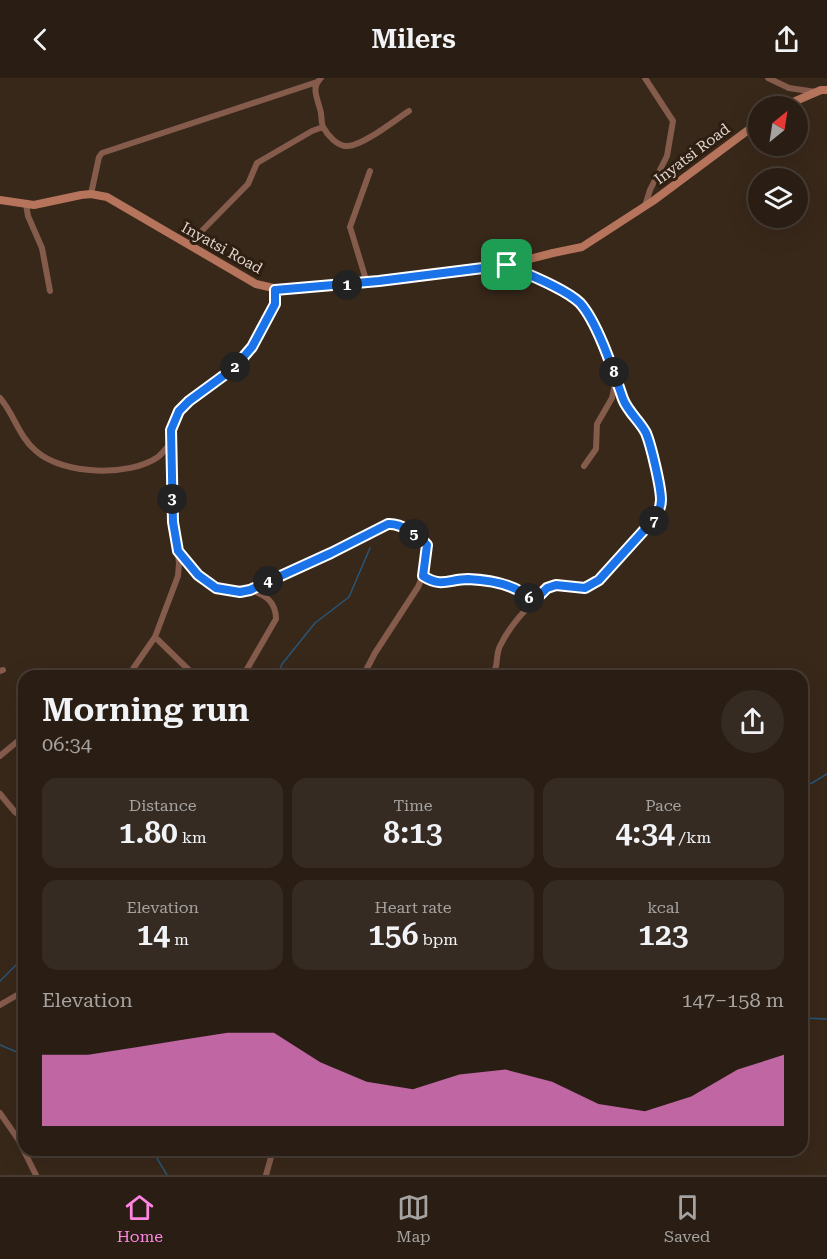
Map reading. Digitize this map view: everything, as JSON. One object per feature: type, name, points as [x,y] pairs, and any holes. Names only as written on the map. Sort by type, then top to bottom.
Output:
[{"type":"street","points":[[645,78],[673,122],[667,156],[650,190],[645,206]]},
{"type":"street","points":[[768,78],[789,88],[817,92]]},
{"type":"street","points":[[319,80],[315,92],[323,127],[333,141],[342,146],[351,146],[376,133],[409,111]]},
{"type":"street","points":[[91,194],[102,153],[319,80]]},
{"type":"street","points":[[808,96],[827,90]]},
{"type":"street","points":[[188,245],[248,184],[257,163],[323,127]]},
{"type":"street","name":"Inyatsi Road","points":[[0,200],[34,205],[66,197],[91,194],[107,196],[256,284],[275,290],[367,283],[507,265],[553,252],[582,248],[645,206],[748,130]]},
{"type":"street","points":[[367,283],[350,227],[370,171]]},
{"type":"street","points":[[26,204],[28,216],[42,248],[50,291]]},
{"type":"street","points":[[496,670],[496,653],[506,632],[533,602],[547,588],[556,585],[585,588],[599,580],[656,517],[661,497],[645,431],[633,417],[624,401],[616,376],[589,316],[569,295],[507,265]]},
{"type":"street","points":[[132,670],[154,637],[178,576],[178,551],[173,513],[171,430],[179,411],[234,368],[252,347],[275,304],[275,290]]},
{"type":"street","points":[[584,466],[596,448],[597,424],[612,398],[616,376]]},
{"type":"street","points":[[0,398],[24,438],[37,452],[75,468],[96,472],[117,470],[145,463],[159,456],[171,443]]},
{"type":"street","points":[[178,551],[198,575],[216,588],[240,592],[250,590],[341,549],[388,524],[395,524],[420,537],[427,545],[423,576],[366,670]]},
{"type":"street","points":[[423,576],[438,583],[467,579],[510,587],[520,590],[533,602]]},
{"type":"street","points":[[246,670],[276,619],[276,611],[272,602],[266,596],[250,590]]},
{"type":"street","points":[[154,637],[189,670]]},
{"type":"street","points":[[0,756],[18,741]]},
{"type":"street","points":[[0,794],[18,814]]},
{"type":"street","points":[[0,1005],[18,994]]},
{"type":"street","points":[[0,1113],[18,1139]]},
{"type":"street","points":[[26,1156],[36,1175]]},
{"type":"street","points":[[266,1175],[271,1156]]},
{"type":"waterway","points":[[280,670],[315,623],[349,597],[370,548]]},
{"type":"waterway","points":[[808,784],[827,774]]},
{"type":"waterway","points":[[0,981],[18,963]]},
{"type":"waterway","points":[[808,1018],[827,1019]]},
{"type":"waterway","points":[[0,1045],[18,1052]]},
{"type":"waterway","points":[[156,1156],[167,1175]]},
{"type":"route","points":[[507,265],[569,295],[579,303],[589,316],[616,376],[624,401],[633,417],[645,431],[649,442],[661,497],[660,508],[656,517],[640,536],[599,580],[585,588],[556,585],[547,588],[533,602],[520,590],[481,581],[467,579],[438,583],[423,576],[427,553],[425,541],[395,524],[388,524],[250,590],[240,592],[216,588],[198,575],[178,551],[173,522],[171,430],[179,411],[234,368],[252,347],[275,304],[275,290],[305,289],[507,265]]}]
